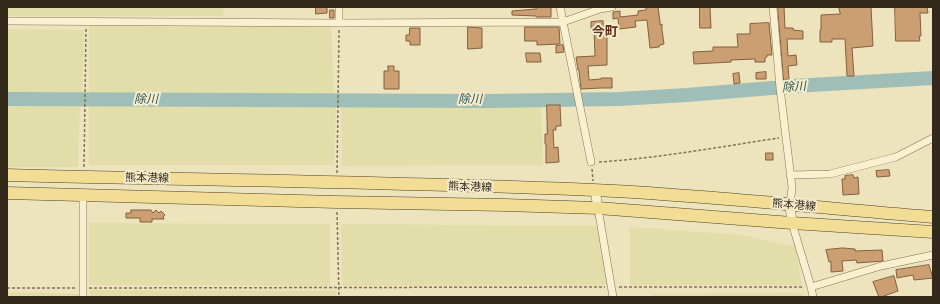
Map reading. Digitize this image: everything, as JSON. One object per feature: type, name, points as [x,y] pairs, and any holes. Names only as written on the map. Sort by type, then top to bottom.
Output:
[{"type":"main road","name":"熊本港線","points":[[7,175],[337,182],[595,190],[933,217]]},
{"type":"main road","points":[[83,196],[84,177]]},
{"type":"main road","points":[[336,202],[337,182]]},
{"type":"main road","name":"熊本港線","points":[[7,194],[598,208],[933,232]]},
{"type":"street","points":[[339,7],[339,23]]},
{"type":"street","points":[[560,7],[591,162]]},
{"type":"street","points":[[7,21],[339,23],[563,22],[600,9],[612,7]]},
{"type":"street","points":[[773,7],[780,88],[792,186],[790,205],[792,223],[813,297]]},
{"type":"street","points":[[790,175],[830,174],[896,157],[933,138]]},
{"type":"street","points":[[595,190],[613,297]]},
{"type":"street","points":[[83,196],[83,297]]},
{"type":"street","points":[[811,287],[880,266],[933,255]]},
{"type":"path","points":[[84,177],[86,22]]},
{"type":"path","points":[[337,182],[339,23]]},
{"type":"path","points":[[595,190],[591,162],[659,156],[786,137]]},
{"type":"path","points":[[336,202],[339,297]]},
{"type":"path","points":[[7,288],[811,287]]},
{"type":"shaded area","points":[[7,7],[224,7],[223,16],[7,16]]},
{"type":"shaded area","points":[[89,26],[331,26],[334,95],[89,93]]},
{"type":"shaded area","points":[[7,29],[84,30],[82,92],[7,93]]},
{"type":"shaded area","points":[[7,103],[80,104],[78,167],[7,167]]},
{"type":"shaded area","points":[[89,103],[336,104],[334,165],[89,165]]},
{"type":"shaded area","points":[[341,104],[541,105],[543,165],[342,166]]},
{"type":"shaded area","points":[[89,223],[330,224],[330,286],[89,285]]},
{"type":"shaded area","points":[[341,224],[597,226],[608,285],[342,286]]},
{"type":"shaded area","points":[[630,227],[742,235],[795,247],[802,285],[630,285]]},
{"type":"shaded area","points":[[90,290],[336,291],[336,297],[90,297]]},
{"type":"shaded area","points":[[7,292],[80,294],[80,297],[7,297]]},
{"type":"shaded area","points":[[803,293],[804,297],[653,297],[653,294]]},
{"type":"building","points":[[316,7],[327,7],[327,13],[316,14]]},
{"type":"building","points":[[536,7],[551,7],[551,17],[512,15],[512,11],[536,9]]},
{"type":"building","points":[[646,7],[658,7],[660,25],[662,24],[664,44],[660,45],[659,47],[650,48],[647,20],[635,21],[636,27],[619,29],[618,18],[613,19],[613,12],[620,11],[620,17],[638,15],[638,11],[646,10]]},
{"type":"building","points":[[700,7],[710,7],[711,28],[700,28]]},
{"type":"building","points":[[778,7],[784,7],[785,28],[793,28],[793,30],[803,31],[803,39],[787,39],[788,56],[796,55],[797,65],[788,66],[789,79],[784,80]]},
{"type":"building","points":[[839,7],[871,7],[873,46],[852,48],[854,76],[847,76],[845,39],[832,39],[832,42],[820,42],[821,15],[840,14]]},
{"type":"building","points":[[895,7],[927,7],[928,13],[920,13],[920,41],[896,41]]},
{"type":"building","points":[[330,10],[334,10],[334,18],[330,18]]},
{"type":"building","points":[[603,21],[604,37],[607,37],[607,65],[588,66],[589,80],[612,78],[612,88],[581,89],[576,57],[595,56],[594,30],[591,30],[591,22]]},
{"type":"building","points":[[769,23],[772,55],[767,55],[765,62],[755,62],[755,59],[694,64],[693,52],[713,51],[713,47],[738,47],[737,34],[750,34],[750,24]]},
{"type":"building","points":[[468,27],[482,28],[482,48],[468,49]]},
{"type":"building","points":[[525,27],[559,27],[560,44],[537,45],[537,41],[525,41]]},
{"type":"building","points":[[410,28],[420,28],[420,45],[410,45],[410,41],[406,41],[406,35],[409,35]]},
{"type":"building","points":[[563,45],[564,52],[556,53],[556,46]]},
{"type":"building","points":[[526,53],[540,53],[541,62],[527,62]]},
{"type":"building","points":[[388,66],[394,66],[394,71],[399,71],[399,89],[384,89],[384,71],[388,71]]},
{"type":"building","points":[[766,72],[766,79],[756,79],[756,73]]},
{"type":"building","points":[[739,73],[740,83],[734,84],[733,74]]},
{"type":"building","points":[[547,105],[560,105],[561,126],[556,126],[556,130],[553,130],[554,148],[558,147],[559,162],[546,163],[545,134],[547,134]]},
{"type":"building","points":[[766,153],[773,153],[773,160],[766,160]]},
{"type":"building","points":[[889,170],[890,176],[877,177],[876,171]]},
{"type":"building","points":[[853,175],[854,178],[858,177],[859,194],[843,195],[842,179],[845,179],[845,176]]},
{"type":"building","points":[[131,210],[151,210],[153,213],[156,210],[159,213],[161,211],[165,215],[163,217],[164,219],[152,219],[152,222],[140,222],[140,218],[126,218],[126,213],[131,213]]},
{"type":"building","points":[[843,248],[855,249],[855,251],[882,250],[883,261],[857,263],[856,260],[842,261],[843,271],[831,272],[831,261],[829,262],[826,250]]},
{"type":"building","points":[[929,265],[933,278],[914,280],[913,275],[897,278],[896,270]]},
{"type":"building","points":[[894,276],[898,291],[879,297],[873,282]]},
{"type":"waterway","name":"除川","points":[[7,99],[488,101],[619,99],[793,86],[933,78]]},
{"type":"district","name":"今町","points":[[605,32]]}]
